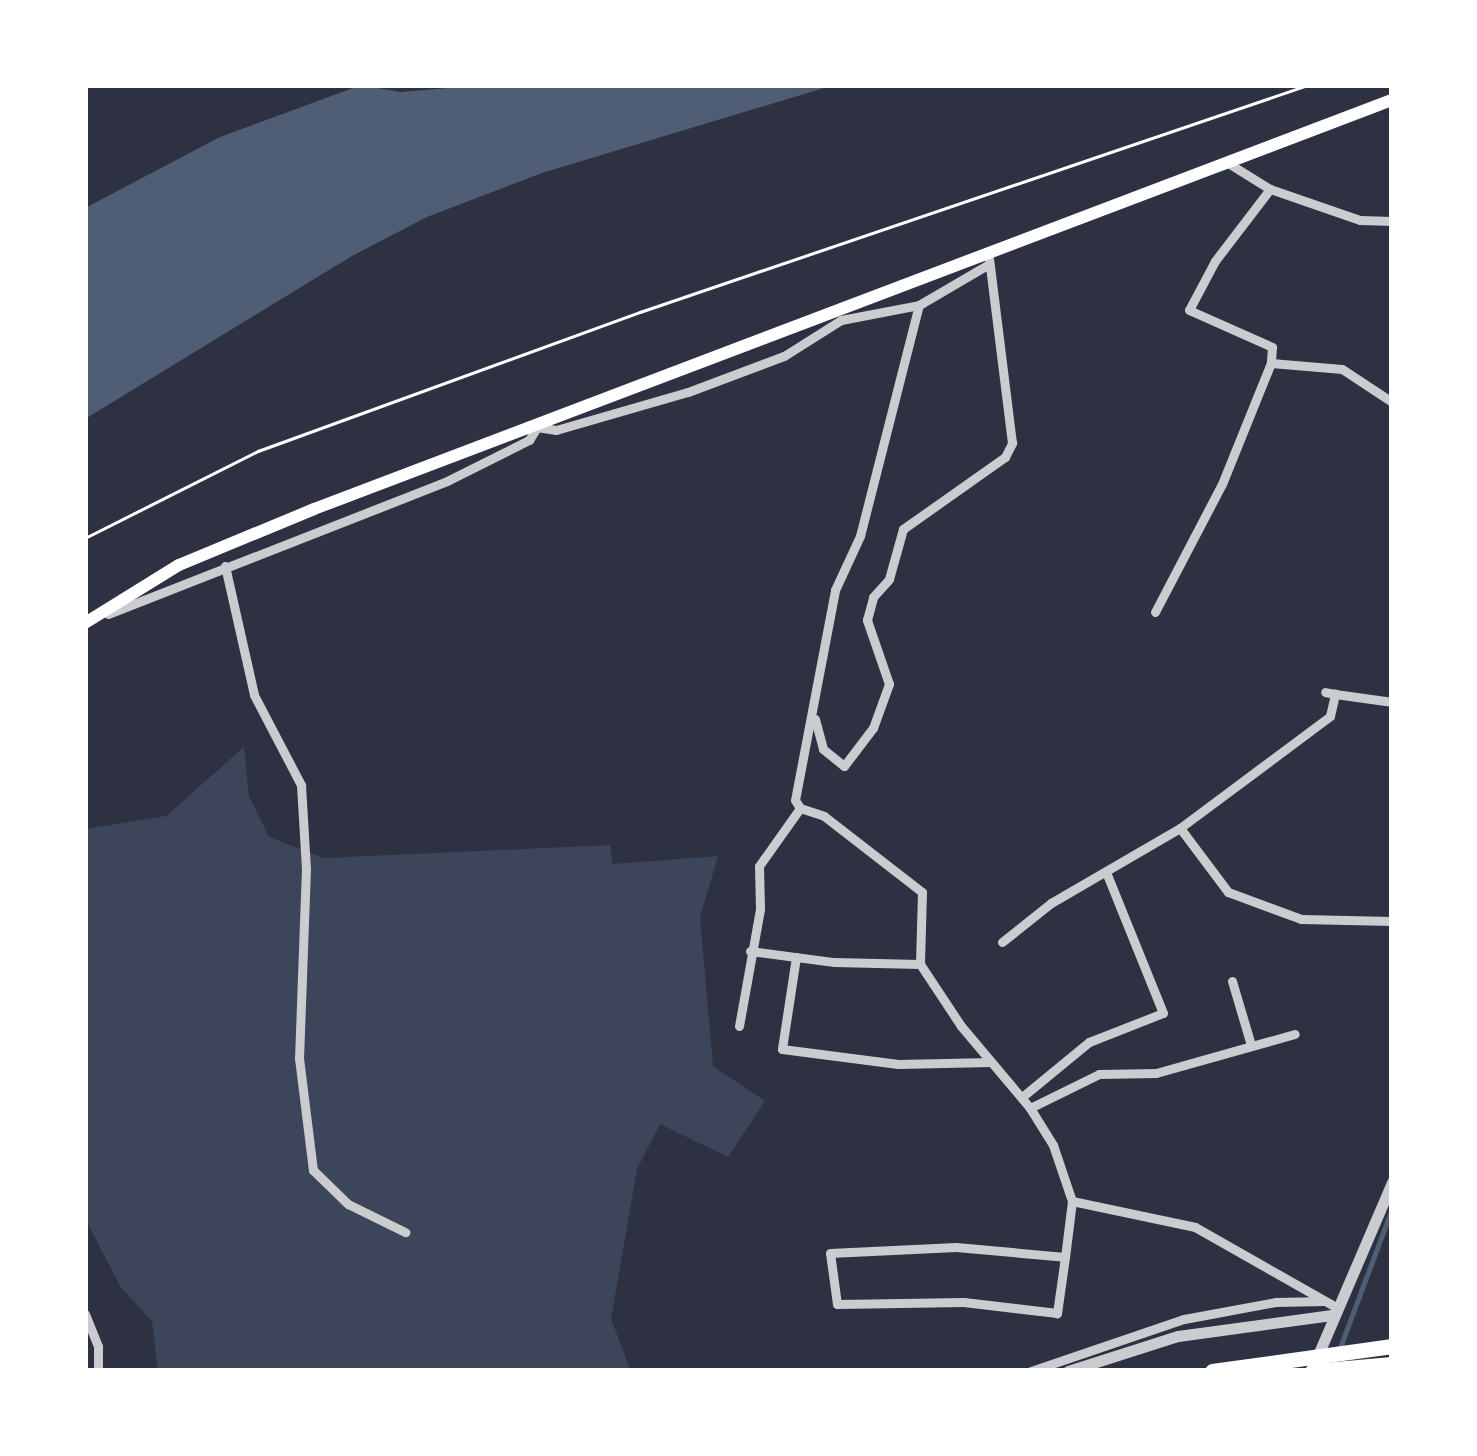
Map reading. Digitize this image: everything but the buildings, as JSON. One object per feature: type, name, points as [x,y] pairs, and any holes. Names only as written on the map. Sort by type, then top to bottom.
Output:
[{"type":"highway","points":[[1212,1371],[1392,1346]]},
{"type":"highway","points":[[1312,1371],[1392,1364]]},
{"type":"main road","points":[[88,621],[224,546],[989,261],[1228,162],[1392,100]]},
{"type":"street","points":[[1228,162],[1270,189],[1360,220],[1392,221]]},
{"type":"street","points":[[1155,612],[1222,484],[1271,363],[1272,346],[1189,310],[1215,262],[1270,189]]},
{"type":"street","points":[[88,621],[447,481],[528,440],[537,427],[556,430],[688,392],[784,356],[840,317],[919,305],[989,261],[1012,443],[1005,456],[903,529],[889,579],[874,597],[867,620],[889,684],[872,728],[844,766],[823,749],[815,718]]},
{"type":"street","points":[[919,305],[860,536],[835,590],[815,718],[795,800],[800,808],[824,816],[922,892],[920,964],[1030,1108],[1053,1145],[1072,1201],[1065,1257],[1057,1313],[964,1302],[837,1304],[830,1253],[956,1247],[1065,1257]]},
{"type":"street","points":[[1271,363],[1342,370],[1392,402]]},
{"type":"street","points":[[225,566],[254,695],[301,785],[301,1113],[312,1170],[348,1204],[405,1232]]},
{"type":"street","points":[[1002,942],[1180,828],[1310,734],[1330,716],[1330,693],[1392,702]]},
{"type":"street","points":[[740,1026],[760,866],[800,808]]},
{"type":"street","points":[[1180,828],[1228,892],[1301,919],[1392,921]]},
{"type":"street","points":[[1022,1097],[1089,1042],[1163,1013],[1106,872]]},
{"type":"street","points":[[750,950],[796,957],[920,964]]},
{"type":"street","points":[[796,957],[782,1049],[898,1064],[992,1062]]},
{"type":"street","points":[[1232,981],[1251,1045]]},
{"type":"street","points":[[1030,1108],[1100,1074],[1156,1074],[1295,1034]]},
{"type":"street","points":[[1312,1371],[1330,1308],[1392,1182]]},
{"type":"street","points":[[1072,1201],[1196,1227],[1330,1308]]},
{"type":"street","points":[[1031,1371],[1184,1320],[1276,1302],[1330,1308]]},
{"type":"street","points":[[1068,1371],[1178,1336],[1330,1308]]},
{"type":"street","points":[[85,1314],[98,1347],[98,1371]]},
{"type":"path","points":[[85,538],[258,450],[640,312],[1308,85]]},
{"type":"shaded area","points":[[361,85],[400,92],[485,85],[834,85],[542,173],[427,217],[352,256],[85,419],[85,208],[220,137]]},
{"type":"shaded area","points":[[244,747],[249,796],[269,837],[324,858],[610,845],[613,864],[718,856],[700,917],[713,1066],[765,1101],[728,1157],[660,1124],[637,1169],[611,1319],[631,1371],[158,1371],[152,1322],[120,1286],[85,1218],[85,829],[166,816]]},
{"type":"waterway","points":[[1339,1350],[1392,1208]]}]
